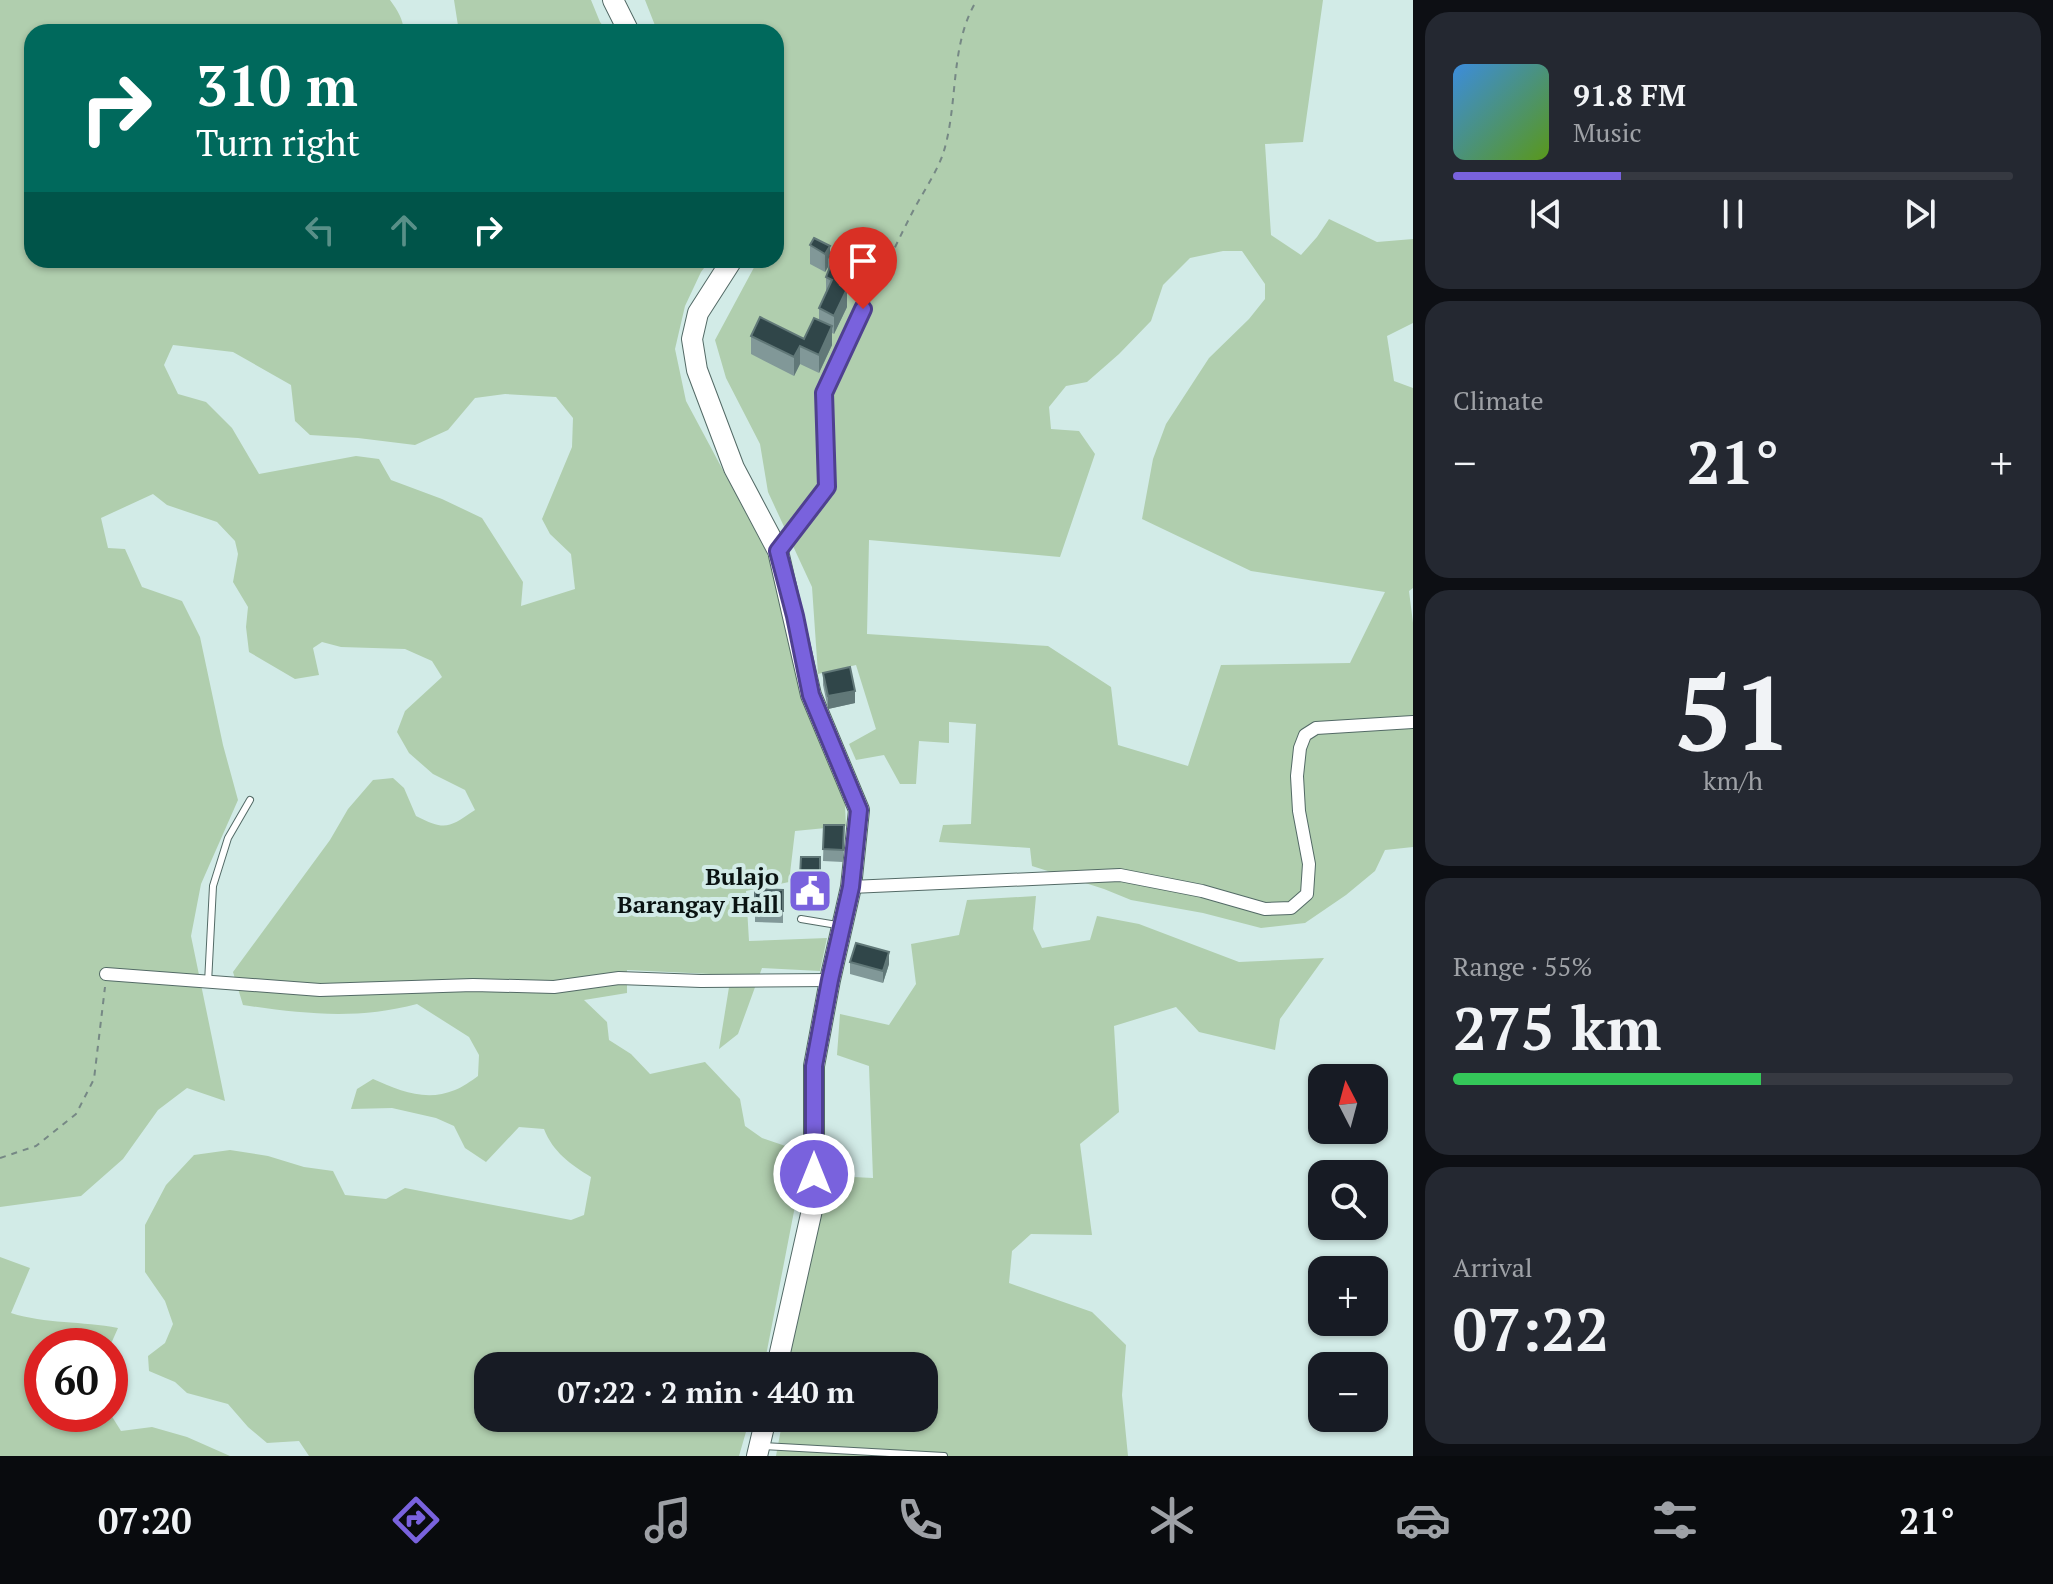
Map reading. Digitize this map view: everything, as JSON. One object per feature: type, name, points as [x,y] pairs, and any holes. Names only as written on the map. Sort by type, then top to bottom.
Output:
[{"type":"main road","points":[[613,0],[625,24]]},
{"type":"main road","points":[[727,268],[698,313],[692,339],[697,370],[734,468],[778,551],[811,695],[859,810],[851,887],[814,1066],[814,1201],[780,1352]]},
{"type":"street","points":[[851,887],[1120,875],[1202,891],[1265,909],[1291,908],[1307,894],[1309,864],[1299,811],[1297,776],[1300,748],[1305,735],[1316,728],[1413,722]]},
{"type":"street","points":[[106,974],[320,990],[473,985],[554,987],[619,978],[830,980]]},
{"type":"lane","points":[[778,551],[827,487],[824,393],[863,309]]},
{"type":"lane","points":[[208,983],[213,886],[228,838],[250,800]]},
{"type":"lane","points":[[801,919],[842,926]]},
{"type":"lane","points":[[758,1451],[944,1456]]},
{"type":"path","points":[[863,309],[942,156],[952,111],[958,55],[971,10],[977,0]]},
{"type":"path","points":[[0,1158],[36,1146],[76,1114],[94,1079],[106,974]]},
{"type":"green space","points":[[0,0],[390,0],[403,24],[24,24],[24,268],[704,268],[685,306],[675,349],[686,401],[764,547],[777,578],[845,805],[846,826],[795,831],[789,882],[746,891],[749,941],[827,938],[820,971],[762,968],[738,1034],[719,1049],[731,975],[627,970],[627,993],[584,1000],[607,1022],[609,1040],[631,1054],[650,1074],[705,1062],[740,1099],[745,1126],[762,1138],[803,1152],[767,1352],[474,1352],[474,1432],[746,1432],[739,1456],[309,1456],[299,1441],[267,1443],[228,1404],[187,1393],[175,1382],[149,1371],[148,1356],[165,1343],[173,1324],[165,1301],[145,1272],[145,1225],[166,1185],[194,1155],[230,1150],[333,1171],[345,1195],[386,1199],[405,1188],[571,1220],[584,1215],[591,1177],[563,1157],[544,1129],[519,1127],[486,1162],[465,1148],[454,1126],[436,1118],[392,1108],[351,1109],[357,1089],[373,1079],[403,1091],[434,1095],[458,1089],[478,1076],[479,1055],[469,1037],[417,1004],[351,1014],[243,1005],[233,972],[330,840],[348,809],[373,780],[393,778],[404,788],[416,816],[434,824],[452,824],[475,810],[465,790],[433,774],[409,753],[397,732],[405,711],[442,677],[432,661],[405,649],[341,647],[322,642],[313,648],[319,675],[295,679],[249,652],[246,627],[248,607],[233,582],[238,554],[235,541],[217,522],[167,505],[153,494],[101,518],[108,548],[125,549],[142,587],[182,601],[200,637],[238,800],[201,884],[191,936],[225,1101],[187,1088],[158,1110],[123,1159],[81,1196],[0,1207]],"holes":[[[173,345],[233,352],[291,385],[295,421],[310,435],[415,445],[448,430],[475,398],[505,394],[556,397],[573,418],[572,447],[542,519],[550,534],[571,554],[575,589],[521,606],[523,582],[482,518],[391,480],[379,459],[356,456],[259,474],[232,428],[206,402],[178,394],[164,365]]]},
{"type":"green space","points":[[454,0],[591,0],[602,24],[458,24]]},
{"type":"green space","points":[[645,0],[1323,0],[1303,142],[1265,144],[1271,235],[1301,255],[1329,219],[1377,242],[1413,239],[1413,323],[1387,336],[1394,381],[1413,388],[1413,588],[1409,591],[1413,623],[1413,847],[1385,850],[1375,871],[1305,923],[1261,928],[1203,913],[1131,900],[1032,866],[1030,848],[939,842],[943,825],[971,824],[976,724],[949,722],[949,743],[919,741],[916,784],[900,784],[884,755],[856,760],[849,744],[876,729],[856,665],[818,674],[812,587],[768,492],[760,444],[726,378],[715,340],[754,268],[784,268],[784,24],[654,24]],"holes":[[[1223,251],[1242,251],[1265,284],[1265,299],[1209,358],[1166,424],[1153,459],[1142,519],[1251,571],[1385,592],[1350,663],[1221,665],[1188,766],[1118,745],[1111,687],[1048,646],[867,634],[869,540],[1060,557],[1095,454],[1079,431],[1051,429],[1049,407],[1066,386],[1087,382],[1151,321],[1163,285],[1190,258]]]},
{"type":"green space","points":[[1036,896],[1033,929],[1042,948],[1090,940],[1097,916],[1139,924],[1239,962],[1324,958],[1280,1019],[1275,1050],[1199,1032],[1176,1007],[1114,1026],[1119,1112],[1080,1144],[1092,1235],[1031,1234],[1012,1251],[1009,1283],[1092,1312],[1126,1345],[1122,1395],[1128,1456],[776,1456],[780,1432],[938,1432],[938,1352],[781,1352],[832,1176],[873,1178],[869,1066],[837,1055],[840,1014],[889,1025],[916,984],[911,944],[959,935],[967,900]]},
{"type":"green space","points":[[0,1257],[30,1268],[11,1313],[118,1328],[24,1328],[24,1432],[128,1432],[152,1427],[187,1437],[230,1456],[0,1456]]},
{"type":"building","points":[[814,238],[830,246],[825,254],[810,245]]},
{"type":"building","points":[[832,251],[840,256],[836,262],[828,257]]},
{"type":"building","points":[[832,262],[847,269],[840,285],[847,289],[834,316],[819,308],[832,280],[826,277]]},
{"type":"building","points":[[760,317],[804,339],[814,318],[832,326],[819,355],[800,346],[794,357],[751,336]]},
{"type":"building","points":[[850,667],[855,691],[828,696],[823,673]]},
{"type":"building","points":[[824,825],[844,825],[843,850],[823,849]]},
{"type":"building","points":[[801,857],[820,857],[820,876],[800,876]]},
{"type":"building","points":[[755,889],[783,890],[783,911],[755,910]]},
{"type":"building","points":[[856,943],[889,952],[883,971],[850,962]]},
{"type":"place","name":"Bulajo Barangay Hall","points":[[810,891]]},
{"type":"route","points":[[814,1174],[814,1066],[851,887],[859,810],[811,695],[778,551],[827,487],[824,393],[863,309]]}]
